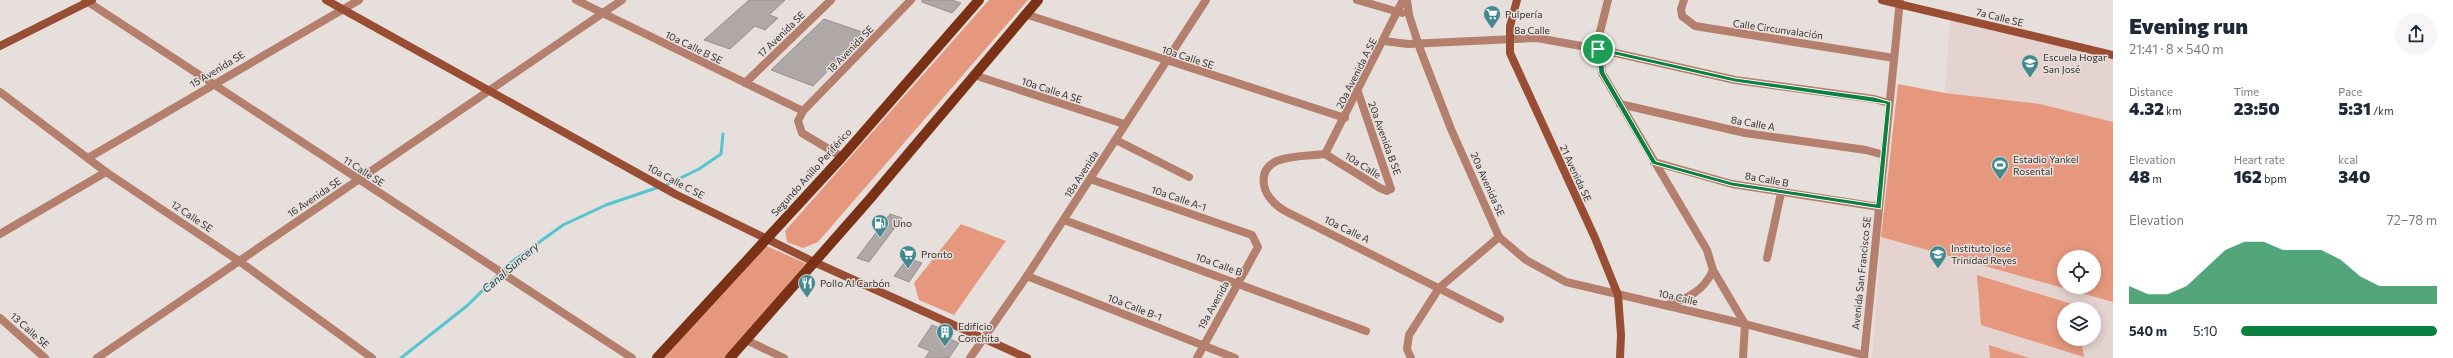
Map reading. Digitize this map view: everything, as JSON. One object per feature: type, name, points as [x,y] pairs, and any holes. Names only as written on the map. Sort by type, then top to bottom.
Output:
[{"type":"main road","name":"Segundo Anillo Periférico","points":[[657,358],[842,157],[978,0]]},
{"type":"main road","points":[[730,358],[1038,0]]},
{"type":"street","name":"10a Calle C SE","points":[[326,0],[675,194],[766,240],[1027,358]]},
{"type":"street","name":"15 Avenida SE","points":[[88,158],[359,0]]},
{"type":"street","name":"10a Calle B SE","points":[[576,0],[803,111]]},
{"type":"street","name":"16 Avenida SE","points":[[98,358],[488,90],[622,0]]},
{"type":"street","name":"17 Avenida SE","points":[[745,83],[831,0]]},
{"type":"street","name":"18 Avenida SE","points":[[803,111],[911,0]]},
{"type":"street","name":"18a Avenida","points":[[970,358],[1064,220],[1116,140],[1124,124],[1206,0]]},
{"type":"street","points":[[1357,0],[1409,15]]},
{"type":"street","name":"20a Avenida A SE","points":[[1325,154],[1384,41],[1403,0]]},
{"type":"street","name":"20a Avenida SE","points":[[1407,0],[1409,15],[1418,43],[1451,129],[1499,237]]},
{"type":"street","name":"21 Avenida SE","points":[[1517,0],[1512,14],[1508,40],[1510,53],[1595,238],[1618,295],[1621,335],[1620,358]]},
{"type":"street","points":[[1608,0],[1599,29],[1598,49],[1602,73],[1707,250],[1713,270],[1745,324],[1743,358]]},
{"type":"street","name":"Calle Circunvalación","points":[[1684,0],[1680,8],[1680,14],[1684,21],[1695,26],[1894,58]]},
{"type":"street","name":"7a Calle SE","points":[[1882,0],[1900,2],[2113,55]]},
{"type":"street","points":[[0,46],[88,1]]},
{"type":"street","name":"11 Calle SE","points":[[88,1],[491,268],[632,358]]},
{"type":"street","name":"Avenida San Francisco SE","points":[[1864,356],[1900,2]]},
{"type":"street","name":"10a Calle SE","points":[[1025,14],[1345,118]]},
{"type":"street","name":"8a Calle","points":[[1384,41],[1418,43],[1537,38],[1598,49],[1735,80],[1874,99],[1889,103]]},
{"type":"street","name":"10a Calle A SE","points":[[974,75],[1124,124]]},
{"type":"street","name":"12 Calle SE","points":[[0,92],[106,172],[239,261],[372,358]]},
{"type":"street","name":"20a Avenida B SE","points":[[1358,92],[1391,184],[1390,191]]},
{"type":"street","name":"8a Calle A","points":[[1620,104],[1745,133],[1859,149],[1884,155]]},
{"type":"street","points":[[803,111],[798,121],[802,133],[842,157]]},
{"type":"street","points":[[1116,140],[1189,177]]},
{"type":"street","name":"10a Calle","points":[[1325,154],[1380,188],[1390,191]]},
{"type":"street","name":"10a Calle A","points":[[1325,154],[1277,160],[1268,167],[1263,176],[1264,187],[1269,199],[1278,207],[1500,320]]},
{"type":"street","name":"8a Calle B","points":[[1654,162],[1732,184],[1780,193],[1879,207]]},
{"type":"street","points":[[0,234],[106,172]]},
{"type":"street","name":"10a Calle A-1","points":[[1090,179],[1252,235],[1256,241]]},
{"type":"street","points":[[1767,258],[1780,193]]},
{"type":"street","name":"10a Calle B","points":[[1064,220],[1366,331]]},
{"type":"street","points":[[1411,358],[1407,349],[1409,335],[1439,288],[1499,237]]},
{"type":"street","name":"10a Calle","points":[[1499,237],[1526,260],[1547,274],[1566,282],[1745,324],[1864,356]]},
{"type":"street","name":"19a Avenida","points":[[1197,358],[1258,247],[1256,241]]},
{"type":"street","points":[[1663,305],[1682,301],[1696,294],[1706,286],[1713,270]]},
{"type":"street","name":"10a Calle B-1","points":[[1027,276],[1235,358]]},
{"type":"street","name":"13 Calle SE","points":[[0,318],[45,358]]},
{"type":"street","points":[[746,340],[784,358]]},
{"type":"shaded area","points":[[989,0],[1028,0],[818,242],[803,248],[787,242],[785,231]]},
{"type":"shaded area","name":"Escuela Hogar San José","points":[[1950,19],[2113,58],[2113,122],[2040,104],[1945,93]]},
{"type":"shaded area","name":"Estadio Yankel Rosental","points":[[1898,84],[1945,93],[2040,104],[2113,122],[2113,302],[2084,294],[2101,294],[2101,250],[2057,250],[2057,286],[1881,237]]},
{"type":"shaded area","points":[[961,224],[1006,241],[954,315],[919,300],[914,283]]},
{"type":"shaded area","name":"Instituto José Trinidad Reyes","points":[[1881,237],[2057,286],[2057,294],[2084,294],[2113,302],[2113,358],[1872,358]]},
{"type":"shaded area","points":[[762,244],[807,264],[728,358],[658,358]]},
{"type":"shaded area","points":[[1977,275],[2065,302],[2057,302],[2057,346],[2082,346],[2084,357],[1981,325]]},
{"type":"shaded area","points":[[1989,345],[2029,358],[1990,358]]},
{"type":"building","points":[[749,0],[785,0],[769,15],[778,18],[765,30],[755,26],[730,49],[704,40]]},
{"type":"building","points":[[922,0],[952,0],[961,3],[952,13],[922,2]]},
{"type":"building","points":[[824,19],[865,33],[813,86],[771,70]]},
{"type":"building","name":"Uno","points":[[890,214],[902,218],[869,262],[857,258]]},
{"type":"building","name":"Pronto","points":[[908,258],[922,263],[909,282],[894,276]]},
{"type":"building","points":[[932,325],[944,330],[941,335],[959,343],[949,358],[925,358],[930,351],[918,346]]},
{"type":"waterway","name":"Canal Suncery","points":[[664,186],[699,169],[721,154],[723,134]]},
{"type":"waterway","name":"Canal Suncery","points":[[401,358],[468,305],[509,264],[563,225],[606,205],[659,187]]},
{"type":"place","name":"Pulpería","points":[[1492,29]]},
{"type":"place","name":"Escuela Hogar San José","points":[[2030,78]]},
{"type":"place","name":"Estadio Yankel Rosental","points":[[2000,180]]},
{"type":"place","name":"Uno","points":[[880,238]]},
{"type":"place","name":"Pronto","points":[[908,269]]},
{"type":"place","name":"Instituto José Trinidad Reyes","points":[[1938,269]]},
{"type":"place","name":"Pollo Al Carbón","points":[[807,298]]},
{"type":"place","name":"Edificio Conchita","points":[[945,347]]},
{"type":"route","points":[[1598,49],[1667,66],[1735,80],[1874,99],[1889,103],[1879,207],[1780,193],[1732,184],[1654,162],[1642,138],[1602,73],[1598,49]]}]
